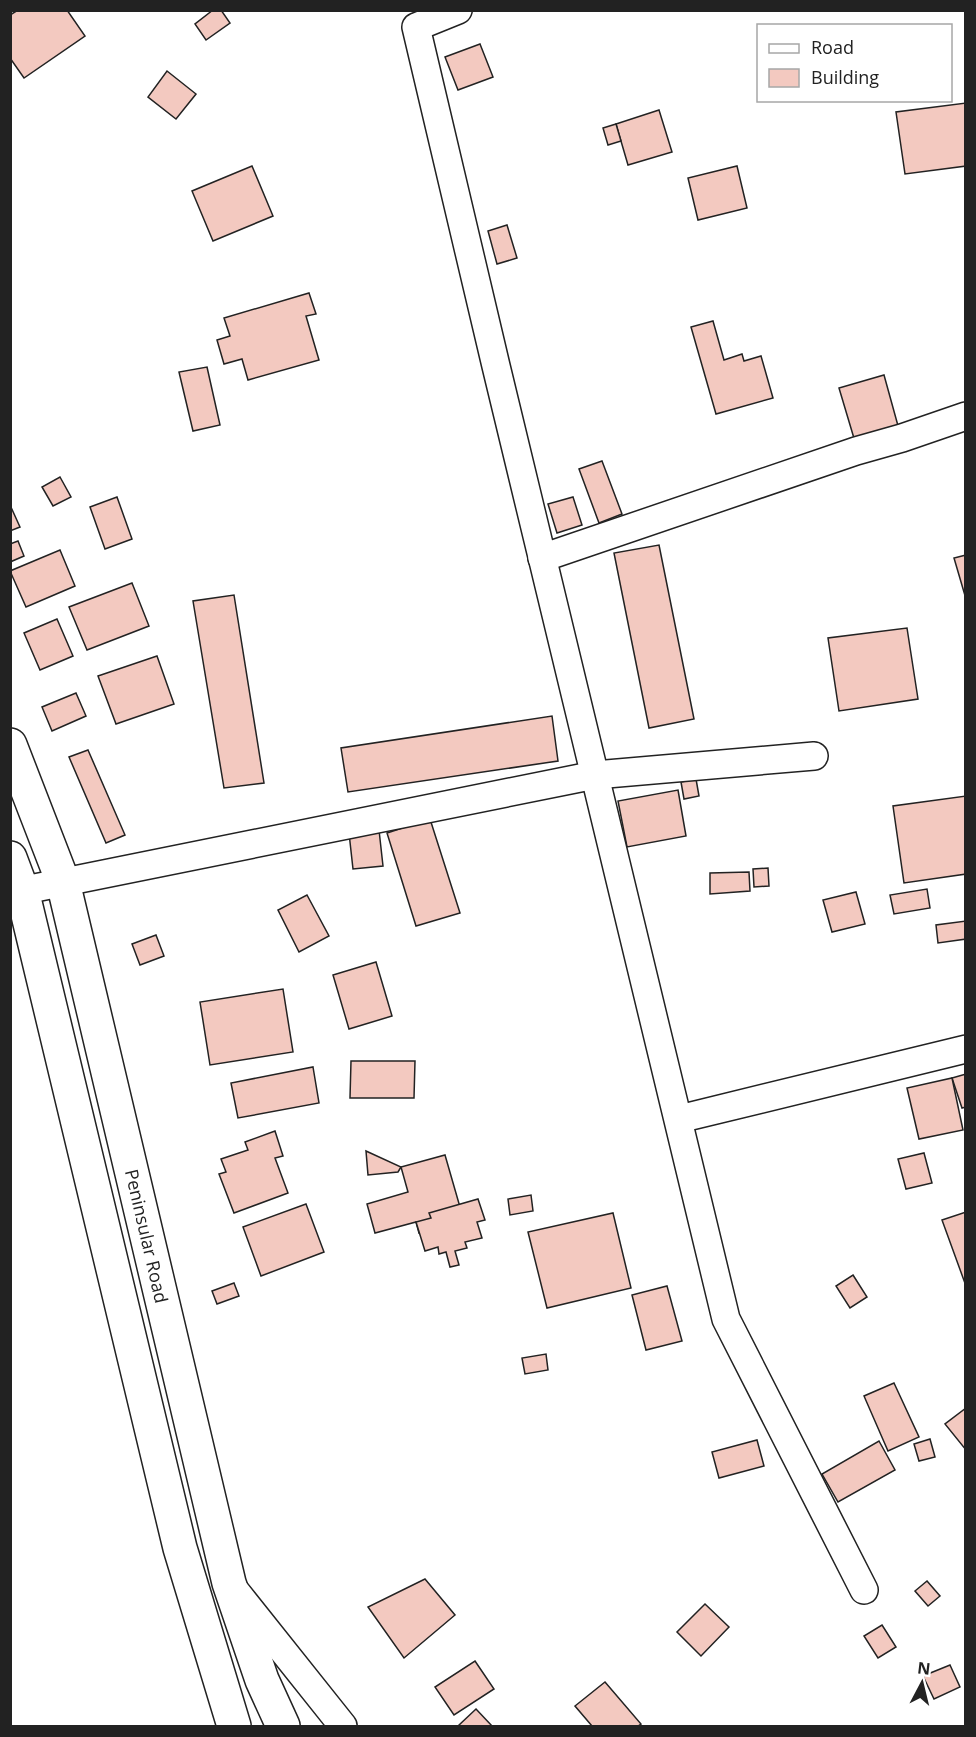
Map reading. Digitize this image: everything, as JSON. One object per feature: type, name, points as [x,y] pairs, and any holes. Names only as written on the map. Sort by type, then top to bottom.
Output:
[{"type":"main road","name":"Peninsular Road","points":[[10,745],[63,882],[229,1582],[262,1680],[283,1726]]},
{"type":"main road","points":[[10,858],[16,891],[180,1548],[234,1726]]},
{"type":"street","points":[[458,10],[417,27],[542,558],[726,1319],[864,1590]]},
{"type":"street","points":[[542,558],[966,416]]},
{"type":"street","points":[[16,891],[595,775],[814,756]]},
{"type":"street","points":[[679,1119],[966,1050]]},
{"type":"street","points":[[229,1582],[343,1726]]},
{"type":"building","points":[[18,10],[67,10],[85,36],[24,78],[10,58],[10,15]]},
{"type":"building","points":[[213,10],[221,10],[230,23],[206,40],[195,24]]},
{"type":"building","points":[[480,44],[493,77],[458,90],[445,57]]},
{"type":"building","points":[[167,71],[196,94],[176,119],[148,97]]},
{"type":"building","points":[[966,103],[966,166],[905,174],[896,112]]},
{"type":"building","points":[[659,110],[672,152],[628,165],[616,124]]},
{"type":"building","points":[[616,124],[621,141],[608,145],[603,128]]},
{"type":"building","points":[[252,166],[273,216],[213,241],[192,191]]},
{"type":"building","points":[[737,166],[747,208],[698,220],[688,178]]},
{"type":"building","points":[[507,225],[517,258],[497,264],[488,231]]},
{"type":"building","points":[[309,293],[316,314],[306,316],[319,360],[248,380],[242,359],[224,364],[217,340],[230,336],[224,318]]},
{"type":"building","points":[[713,321],[724,360],[742,354],[744,361],[761,356],[773,398],[716,414],[691,327]]},
{"type":"building","points":[[207,367],[220,425],[193,431],[179,372]]},
{"type":"building","points":[[884,375],[900,433],[856,445],[839,388]]},
{"type":"building","points":[[602,461],[622,514],[599,523],[579,469]]},
{"type":"building","points":[[60,477],[71,497],[53,506],[42,487]]},
{"type":"building","points":[[117,497],[132,539],[105,549],[90,507]]},
{"type":"building","points":[[573,497],[582,525],[557,533],[548,504]]},
{"type":"building","points":[[10,505],[20,527],[10,531]]},
{"type":"building","points":[[18,541],[24,556],[10,562],[10,544]]},
{"type":"building","points":[[659,545],[694,719],[649,728],[614,553]]},
{"type":"building","points":[[60,550],[75,586],[26,607],[10,571]]},
{"type":"building","points":[[966,555],[966,599],[954,558]]},
{"type":"building","points":[[132,583],[149,626],[87,650],[69,607]]},
{"type":"building","points":[[234,595],[264,783],[224,788],[193,601]]},
{"type":"building","points":[[57,619],[73,656],[40,670],[24,633]]},
{"type":"building","points":[[907,628],[918,699],[839,711],[828,638]]},
{"type":"building","points":[[157,656],[174,704],[116,724],[98,676]]},
{"type":"building","points":[[76,693],[86,716],[52,731],[42,707]]},
{"type":"building","points":[[552,716],[558,761],[348,792],[341,748]]},
{"type":"building","points":[[88,750],[125,835],[106,843],[69,757]]},
{"type":"building","points":[[696,779],[699,796],[684,799],[681,782]]},
{"type":"building","points":[[678,790],[686,836],[627,847],[618,801]]},
{"type":"building","points":[[966,796],[966,874],[904,883],[893,806]]},
{"type":"building","points":[[430,819],[460,913],[416,926],[387,833]]},
{"type":"building","points":[[379,830],[383,866],[353,869],[349,833]]},
{"type":"building","points":[[768,868],[769,886],[754,887],[753,869]]},
{"type":"building","points":[[749,872],[750,891],[710,894],[710,873]]},
{"type":"building","points":[[927,889],[930,908],[894,914],[890,895]]},
{"type":"building","points":[[856,892],[865,924],[832,932],[823,900]]},
{"type":"building","points":[[307,895],[329,936],[299,952],[278,910]]},
{"type":"building","points":[[966,921],[966,939],[938,943],[936,925]]},
{"type":"building","points":[[156,935],[164,956],[140,965],[132,944]]},
{"type":"building","points":[[376,962],[392,1016],[349,1029],[333,975]]},
{"type":"building","points":[[283,989],[293,1052],[210,1065],[200,1002]]},
{"type":"building","points":[[351,1061],[415,1061],[414,1098],[350,1098]]},
{"type":"building","points":[[313,1067],[319,1103],[238,1118],[231,1083]]},
{"type":"building","points":[[966,1074],[966,1107],[962,1108],[952,1078]]},
{"type":"building","points":[[952,1078],[963,1130],[919,1139],[907,1088]]},
{"type":"building","points":[[275,1131],[283,1156],[275,1158],[288,1193],[234,1213],[219,1174],[226,1172],[221,1159],[248,1150],[245,1142]]},
{"type":"building","points":[[366,1151],[401,1167],[398,1172],[368,1175]]},
{"type":"building","points":[[924,1153],[932,1183],[906,1189],[898,1159]]},
{"type":"building","points":[[445,1155],[464,1221],[419,1233],[416,1222],[375,1233],[367,1204],[408,1192],[401,1167]]},
{"type":"building","points":[[531,1195],[533,1211],[510,1215],[508,1199]]},
{"type":"building","points":[[478,1199],[485,1220],[477,1222],[482,1238],[465,1242],[467,1248],[455,1251],[459,1265],[450,1267],[446,1252],[439,1254],[438,1247],[425,1251],[416,1222],[431,1218],[429,1213]]},
{"type":"building","points":[[306,1204],[324,1252],[261,1276],[243,1227]]},
{"type":"building","points":[[966,1212],[966,1286],[942,1220]]},
{"type":"building","points":[[613,1213],[631,1288],[547,1308],[528,1232]]},
{"type":"building","points":[[853,1275],[867,1297],[850,1308],[836,1286]]},
{"type":"building","points":[[234,1283],[239,1296],[217,1304],[212,1291]]},
{"type":"building","points":[[667,1286],[682,1341],[646,1350],[632,1295]]},
{"type":"building","points":[[546,1354],[548,1370],[525,1374],[522,1358]]},
{"type":"building","points":[[894,1383],[919,1437],[888,1451],[864,1396]]},
{"type":"building","points":[[966,1408],[966,1450],[945,1424]]},
{"type":"building","points":[[930,1439],[935,1457],[919,1461],[914,1444]]},
{"type":"building","points":[[757,1440],[764,1466],[719,1478],[712,1452]]},
{"type":"building","points":[[879,1441],[895,1470],[838,1502],[822,1474]]},
{"type":"building","points":[[425,1579],[455,1615],[404,1658],[368,1607]]},
{"type":"building","points":[[927,1581],[940,1596],[928,1606],[915,1591]]},
{"type":"building","points":[[705,1604],[729,1627],[701,1656],[677,1632]]},
{"type":"building","points":[[882,1625],[896,1647],[878,1658],[864,1636]]},
{"type":"building","points":[[475,1661],[494,1689],[454,1715],[435,1687]]},
{"type":"building","points":[[950,1665],[960,1687],[934,1699],[923,1676]]},
{"type":"building","points":[[605,1682],[641,1724],[638,1726],[592,1726],[575,1706]]},
{"type":"building","points":[[476,1709],[492,1726],[458,1726]]}]
